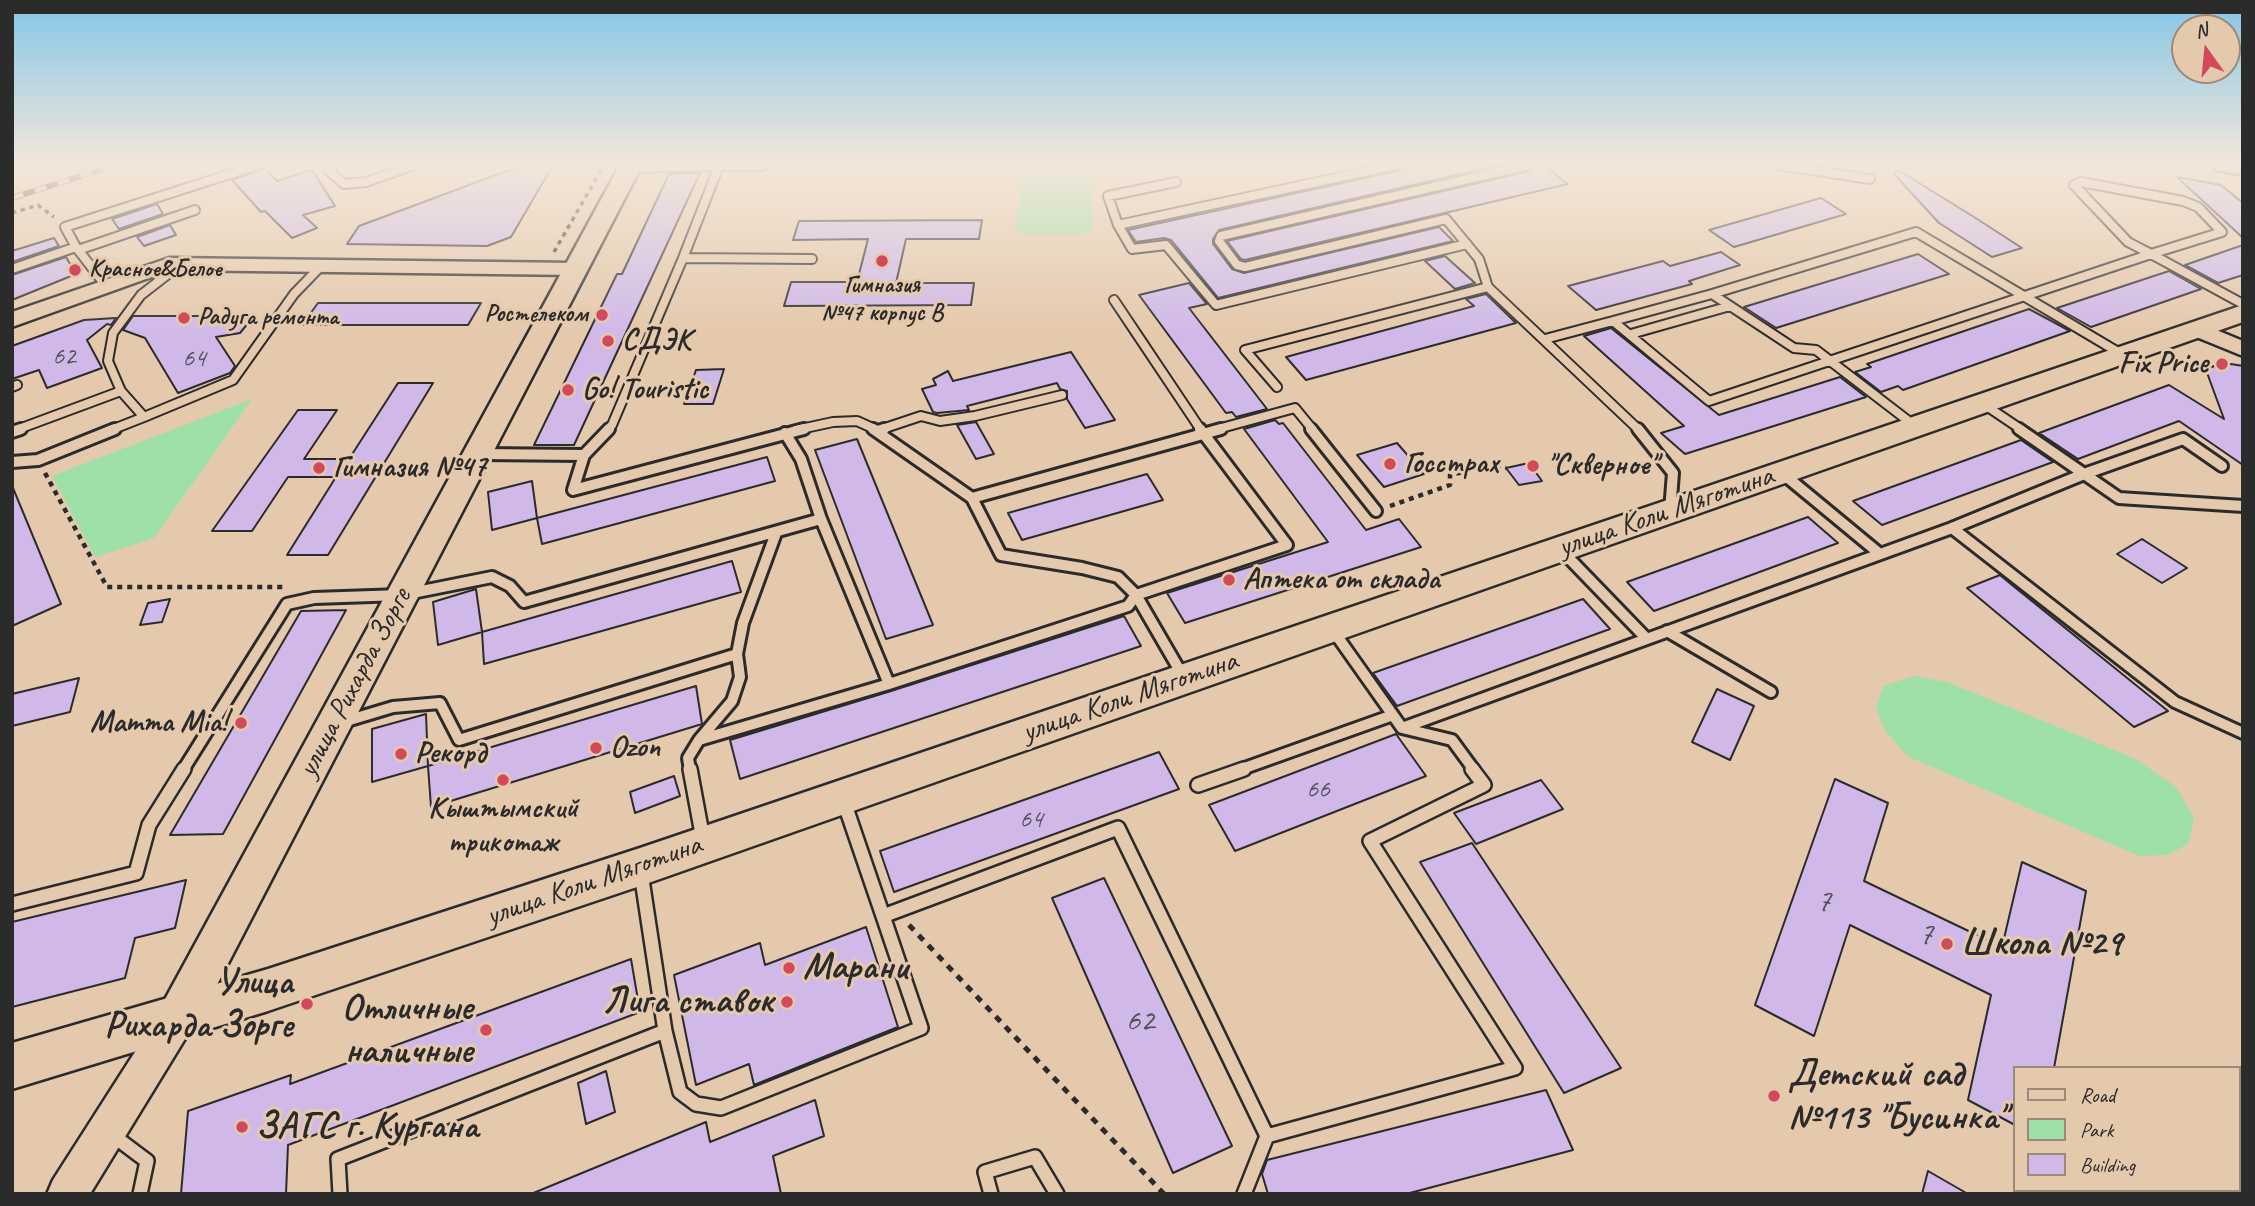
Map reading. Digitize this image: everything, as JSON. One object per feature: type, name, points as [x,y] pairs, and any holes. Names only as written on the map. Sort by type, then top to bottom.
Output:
[{"type":"main road","name":"улица Рихарда Зорге","points":[[178,1017],[601,221]]},
{"type":"main road","name":"улица Коли Мяготина","points":[[12,1066],[281,986],[640,867],[2243,313]]},
{"type":"street","points":[[12,320],[169,264],[576,269]]},
{"type":"street","points":[[2197,329],[2243,349]]},
{"type":"street","name":"улица Рихарда Зорге","points":[[67,1194],[178,1017]]},
{"type":"lane","points":[[83,221],[65,227],[77,249],[106,286]]},
{"type":"lane","points":[[12,269],[161,221]]},
{"type":"lane","points":[[698,221],[612,425],[584,455],[573,489],[785,433],[833,422],[857,421],[878,431],[972,498],[1001,555],[1083,568],[1118,577],[1136,595],[1184,679]]},
{"type":"lane","points":[[1117,221],[1132,249],[1166,245],[1216,305],[1467,244]]},
{"type":"lane","points":[[1118,225],[1135,221]]},
{"type":"lane","points":[[1248,278],[1219,241],[1221,236],[1285,221]]},
{"type":"lane","points":[[1237,264],[1245,267],[1436,221]]},
{"type":"lane","points":[[1448,221],[1479,259],[1488,287],[1632,421],[1673,473],[1670,511]]},
{"type":"lane","points":[[2108,221],[2128,242],[2243,304]]},
{"type":"lane","points":[[1613,321],[1709,401],[2222,232],[2212,221]]},
{"type":"lane","points":[[1545,339],[1712,294],[1916,232],[2123,355]]},
{"type":"lane","points":[[683,258],[812,259]]},
{"type":"lane","points":[[145,417],[121,391],[108,361],[113,333],[141,295],[181,264]]},
{"type":"lane","points":[[12,462],[38,460],[233,380],[288,303],[322,265]]},
{"type":"lane","points":[[1277,387],[1245,350],[1488,287]]},
{"type":"lane","points":[[1712,294],[1794,348],[1816,350],[1915,426]]},
{"type":"lane","points":[[699,740],[889,684],[1128,606],[1136,595],[1287,545],[1203,433],[1114,300]]},
{"type":"lane","points":[[1631,334],[1730,306]]},
{"type":"lane","points":[[12,432],[121,391]]},
{"type":"lane","points":[[878,431],[920,416],[940,421],[975,416],[1062,395]]},
{"type":"lane","points":[[1982,403],[2119,498],[2243,506]]},
{"type":"lane","points":[[972,498],[1295,408],[1376,510]]},
{"type":"lane","points":[[785,433],[801,459],[821,519],[889,684]]},
{"type":"lane","points":[[1402,728],[1952,528],[2084,474],[2183,439],[2222,466]]},
{"type":"lane","points":[[477,454],[584,455]]},
{"type":"lane","points":[[1781,472],[1880,554]]},
{"type":"lane","points":[[12,904],[136,873],[149,825],[287,604],[314,598],[402,595],[492,577],[510,586],[524,602],[821,519]]},
{"type":"lane","points":[[1952,528],[2175,702],[2243,733]]},
{"type":"lane","points":[[704,844],[688,758],[699,740],[732,701],[740,677],[737,654],[743,623],[776,533]]},
{"type":"lane","points":[[1560,549],[1647,639]]},
{"type":"lane","points":[[1267,1136],[1515,1068],[1370,841],[1484,785],[1452,740],[1402,728],[1332,628]]},
{"type":"lane","points":[[1667,631],[1771,692]]},
{"type":"lane","points":[[333,725],[393,707],[440,703],[459,740],[737,654]]},
{"type":"lane","points":[[1198,785],[1392,715]]},
{"type":"lane","points":[[640,867],[666,1031],[680,1091],[696,1104],[721,1108],[921,1028],[889,913],[842,796]]},
{"type":"lane","points":[[889,913],[1118,828],[1267,1136],[1244,1194]]},
{"type":"lane","points":[[340,1194],[338,1159],[666,1031]]},
{"type":"lane","points":[[106,1130],[147,1161],[140,1194]]},
{"type":"lane","points":[[991,1194],[985,1172],[1035,1157],[1057,1194]]},
{"type":"path","points":[[58,221],[65,227]]},
{"type":"path","points":[[38,460],[107,587],[284,587]]},
{"type":"path","points":[[1376,510],[1450,485],[1450,475],[1491,466],[1506,468]]},
{"type":"path","points":[[889,913],[1164,1194]]},
{"type":"green space","points":[[1016,221],[1092,221],[1092,230],[1080,235],[1027,235],[1018,233]]},
{"type":"green space","points":[[252,399],[154,538],[95,557],[52,476]]},
{"type":"green space","points":[[1914,676],[1947,682],[2134,758],[2175,786],[2194,817],[2189,843],[2168,855],[2139,856],[1909,757],[1885,731],[1876,708],[1883,686]]},
{"type":"building","points":[[114,221],[142,221],[119,229]]},
{"type":"building","points":[[275,221],[310,221],[317,228],[292,238]]},
{"type":"building","points":[[372,221],[520,221],[511,237],[487,246],[347,244],[359,226]]},
{"type":"building","points":[[647,221],[678,221],[574,445],[534,445],[617,274],[622,274]]},
{"type":"building","name":"Гимназия №47 корпус В","points":[[799,221],[982,221],[979,239],[906,239],[896,283],[974,283],[971,305],[784,306],[791,282],[857,282],[868,239],[793,240]]},
{"type":"building","points":[[1168,221],[1257,221],[1219,230],[1213,239],[1213,244],[1232,269],[1244,273],[1439,227],[1453,241],[1218,298],[1171,240],[1164,238],[1136,242],[1128,230]]},
{"type":"building","points":[[1312,221],[1410,221],[1245,260],[1241,259],[1227,241]]},
{"type":"building","points":[[1740,221],[1821,221],[1734,247],[1709,230]]},
{"type":"building","points":[[1937,221],[1981,221],[2022,248],[1992,257]]},
{"type":"building","points":[[2225,221],[2243,221],[2243,238]]},
{"type":"building","points":[[170,225],[176,235],[144,246],[137,237]]},
{"type":"building","points":[[54,238],[59,246],[12,262],[12,251]]},
{"type":"building","points":[[2243,245],[2243,275],[2218,283],[2185,265]]},
{"type":"building","points":[[1721,252],[1740,265],[1689,281],[1692,284],[1596,310],[1568,286],[1663,261],[1670,266]]},
{"type":"building","points":[[1918,254],[1949,274],[1776,328],[1744,307]]},
{"type":"building","points":[[1445,256],[1475,283],[1455,289],[1425,261]]},
{"type":"building","points":[[66,257],[76,274],[12,300],[12,275]]},
{"type":"building","points":[[2169,271],[2201,289],[2091,327],[2057,308]]},
{"type":"building","points":[[1189,283],[1207,304],[1189,308],[1267,409],[1236,417],[1232,412],[1226,413],[1139,295]]},
{"type":"building","points":[[1486,294],[1516,323],[1306,380],[1286,357],[1474,306],[1466,299]]},
{"type":"building","points":[[318,303],[481,303],[468,325],[302,325]]},
{"type":"building","points":[[2029,309],[2070,331],[1903,390],[1898,386],[1881,392],[1855,372],[1871,367],[1867,364]]},
{"type":"building","points":[[133,316],[254,316],[240,333],[216,337],[235,366],[230,373],[178,393],[145,338],[123,330]]},
{"type":"building","points":[[116,318],[111,325],[107,324],[87,340],[102,368],[47,388],[39,370],[12,379],[12,346],[84,320]]},
{"type":"building","points":[[1611,328],[1719,415],[1840,377],[1866,397],[1685,454],[1661,433],[1684,426],[1584,336]]},
{"type":"building","points":[[1071,352],[1115,420],[1085,428],[1067,399],[1067,391],[1060,389],[1057,383],[967,406],[969,410],[937,413],[933,412],[922,389],[936,385],[933,379],[948,371],[953,381]]},
{"type":"building","points":[[2216,365],[2243,366],[2243,465],[2179,421],[2078,459],[2039,433],[2169,385],[2224,419],[2206,370]]},
{"type":"building","points":[[724,369],[713,404],[684,404],[696,370]]},
{"type":"building","name":"Гимназия №47","points":[[398,383],[433,383],[328,555],[287,555],[336,477],[288,477],[252,531],[212,531],[298,410],[337,410],[304,459],[349,459]]},
{"type":"building","points":[[1275,420],[1279,424],[1283,423],[1366,530],[1399,519],[1421,547],[1185,623],[1167,593],[1328,542],[1244,429]]},
{"type":"building","points":[[976,422],[994,454],[976,459],[957,425]]},
{"type":"building","points":[[857,439],[933,625],[886,639],[815,450]]},
{"type":"building","points":[[2021,440],[2053,462],[1882,525],[1853,501]]},
{"type":"building","name":"Госстрах","points":[[1397,443],[1424,474],[1384,487],[1357,455]]},
{"type":"building","points":[[767,457],[775,481],[542,544],[537,518]]},
{"type":"building","points":[[1529,463],[1542,481],[1519,485],[1506,468]]},
{"type":"building","points":[[1147,474],[1163,500],[1022,540],[1008,513]]},
{"type":"building","points":[[532,481],[537,518],[492,530],[488,492]]},
{"type":"building","points":[[12,489],[61,604],[12,626]]},
{"type":"building","points":[[1808,517],[1838,543],[1654,611],[1627,582]]},
{"type":"building","points":[[2142,539],[2187,568],[2162,583],[2117,554]]},
{"type":"building","points":[[732,561],[741,592],[484,664],[482,632]]},
{"type":"building","points":[[2000,575],[2168,711],[2134,727],[1967,588]]},
{"type":"building","points":[[476,589],[482,632],[438,645],[433,602]]},
{"type":"building","points":[[170,599],[162,622],[140,625],[148,603]]},
{"type":"building","points":[[1583,599],[1610,629],[1397,706],[1373,673]]},
{"type":"building","points":[[346,610],[223,834],[170,835],[301,611]]},
{"type":"building","points":[[1124,616],[1141,646],[740,779],[730,740]]},
{"type":"building","points":[[79,678],[70,712],[12,726],[12,694]]},
{"type":"building","points":[[696,686],[702,724],[431,807],[428,766]]},
{"type":"building","points":[[1717,689],[1754,706],[1730,760],[1692,742]]},
{"type":"building","points":[[426,714],[428,766],[372,782],[372,729]]},
{"type":"building","points":[[1396,734],[1426,776],[1235,851],[1209,805]]},
{"type":"building","points":[[1159,752],[1179,789],[894,892],[880,851]]},
{"type":"building","points":[[674,776],[680,796],[635,813],[630,792]]},
{"type":"building","points":[[1835,779],[1888,803],[1864,881],[2002,947],[2022,862],[2086,891],[2054,1066],[2014,1066],[2014,1124],[1968,1100],[1991,995],[1850,925],[1814,1036],[1755,1005]]},
{"type":"building","points":[[1541,780],[1563,809],[1476,844],[1454,813]]},
{"type":"building","points":[[1472,843],[1621,1068],[1564,1093],[1420,862]]},
{"type":"building","points":[[1104,878],[1232,1146],[1173,1173],[1052,898]]},
{"type":"building","points":[[186,880],[175,928],[135,938],[125,978],[12,1007],[12,922]]},
{"type":"building","points":[[866,927],[898,1027],[754,1085],[749,1064],[696,1085],[674,975],[760,943],[765,965]]},
{"type":"building","points":[[631,959],[640,1012],[288,1145],[286,1194],[181,1194],[188,1111],[291,1075],[290,1084]]},
{"type":"building","points":[[606,1071],[615,1112],[586,1124],[578,1083]]},
{"type":"building","points":[[1546,1090],[1573,1150],[1406,1194],[1268,1194],[1262,1174],[1267,1160]]},
{"type":"building","points":[[815,1100],[824,1136],[773,1156],[781,1194],[531,1194],[706,1122],[710,1142]]},
{"type":"building","points":[[1928,1171],[1968,1194],[1922,1194]]},
{"type":"place","name":"Гимназия №47 корпус В","points":[[882,261]]},
{"type":"place","name":"Красное&Белое","points":[[75,270]]},
{"type":"place","name":"Ростелеком","points":[[602,315]]},
{"type":"place","name":"Радуга ремонта","points":[[184,318]]},
{"type":"place","name":"СДЭК","points":[[608,341]]},
{"type":"place","name":"Fix Price","points":[[2222,364]]},
{"type":"place","name":"Go! Touristic","points":[[568,390]]},
{"type":"place","name":"Госстрах","points":[[1390,464]]},
{"type":"place","name":"\"Скверное\"","points":[[1533,466]]},
{"type":"place","name":"Гимназия №47","points":[[319,468]]},
{"type":"place","name":"Аптека от склада","points":[[1229,580]]},
{"type":"place","name":"Mamma Mia!","points":[[241,723]]},
{"type":"place","name":"Ozon","points":[[596,748]]},
{"type":"place","name":"Рекорд","points":[[401,754]]},
{"type":"place","name":"Кыштымский трикотаж","points":[[503,780]]},
{"type":"place","name":"Школа №29","points":[[1947,944]]},
{"type":"place","name":"Марани","points":[[789,968]]},
{"type":"place","name":"Лига ставок","points":[[787,1002]]},
{"type":"place","name":"Улица Рихарда Зорге","points":[[307,1004]]},
{"type":"place","name":"Отличные наличные","points":[[486,1030]]},
{"type":"place","name":"Детский сад №113 \"Бусинка\"","points":[[1774,1096]]},
{"type":"place","name":"ЗАГС г. Кургана","points":[[242,1127]]}]
